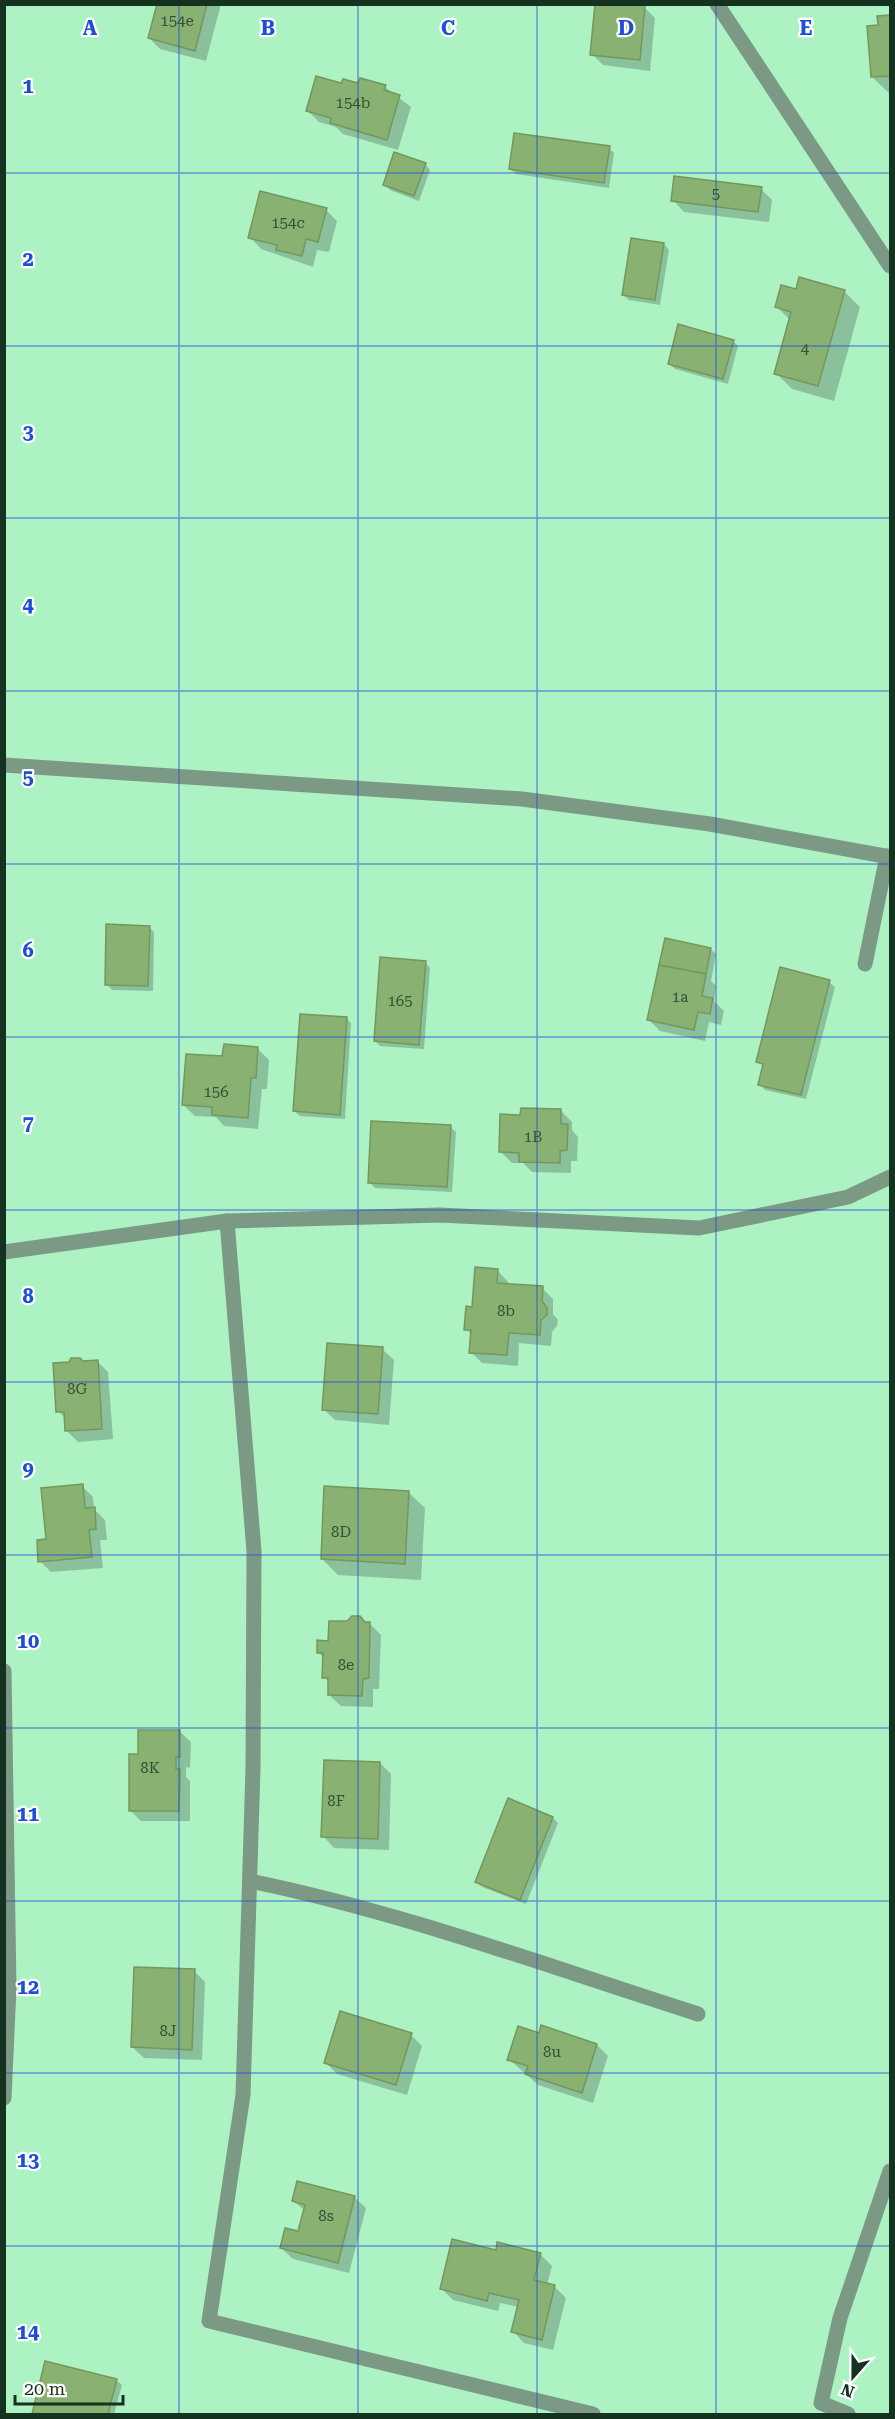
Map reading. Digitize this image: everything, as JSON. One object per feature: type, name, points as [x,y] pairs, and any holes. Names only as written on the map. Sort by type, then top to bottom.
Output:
[{"type":"street","points":[[717,4],[891,266]]},
{"type":"street","points":[[4,765],[522,799],[710,824],[889,856],[865,964]]},
{"type":"street","points":[[4,1252],[227,1221],[440,1215],[699,1228],[848,1197],[891,1177]]},
{"type":"street","points":[[227,1221],[254,1551],[250,1881],[243,2095],[209,2321],[593,2415]]},
{"type":"street","points":[[4,1671],[9,1988],[4,2098]]},
{"type":"street","points":[[250,1881],[288,1889],[444,1933],[698,2014]]},
{"type":"street","points":[[848,2415],[820,2403],[840,2318],[891,2171]]},
{"type":"building","points":[[157,4],[207,4],[195,51],[148,38]]},
{"type":"building","points":[[595,4],[645,5],[640,60],[590,55]]},
{"type":"building","points":[[890,15],[890,76],[871,77],[867,26],[878,25],[877,16]]},
{"type":"building","points":[[316,76],[341,83],[343,79],[358,83],[360,78],[386,85],[384,90],[400,95],[387,140],[330,123],[331,118],[306,111]]},
{"type":"building","points":[[514,133],[610,146],[604,183],[509,169]]},
{"type":"building","points":[[394,152],[426,163],[414,196],[383,185]]},
{"type":"building","points":[[674,176],[762,187],[758,212],[671,201]]},
{"type":"building","points":[[260,191],[327,208],[318,242],[306,239],[302,256],[276,250],[277,245],[248,238]]},
{"type":"building","points":[[631,238],[664,243],[655,300],[622,295]]},
{"type":"building","points":[[799,277],[845,290],[818,386],[774,374],[791,312],[775,307],[781,285],[796,289]]},
{"type":"building","points":[[678,324],[734,340],[723,379],[668,364]]},
{"type":"building","points":[[106,924],[150,926],[148,986],[105,985]]},
{"type":"building","points":[[665,938],[711,948],[706,974],[659,965]]},
{"type":"building","points":[[380,957],[426,961],[419,1045],[374,1041]]},
{"type":"building","points":[[659,965],[706,974],[702,996],[713,998],[710,1014],[698,1012],[694,1030],[647,1020]]},
{"type":"building","points":[[780,967],[830,980],[801,1095],[758,1085],[763,1064],[756,1062]]},
{"type":"building","points":[[300,1014],[347,1017],[340,1115],[293,1111]]},
{"type":"building","points":[[224,1044],[258,1047],[256,1078],[251,1078],[248,1118],[212,1115],[212,1107],[182,1105],[186,1054],[222,1056]]},
{"type":"building","points":[[521,1108],[561,1109],[561,1124],[568,1124],[567,1150],[560,1151],[560,1163],[519,1162],[519,1153],[499,1152],[500,1114],[520,1115]]},
{"type":"building","points":[[371,1121],[451,1125],[447,1187],[368,1183]]},
{"type":"building","points":[[475,1267],[498,1269],[497,1283],[543,1286],[542,1301],[547,1308],[547,1315],[541,1320],[540,1335],[509,1333],[507,1355],[469,1353],[471,1330],[464,1330],[466,1306],[472,1307]]},
{"type":"building","points":[[327,1343],[383,1347],[378,1414],[322,1410]]},
{"type":"building","points":[[71,1358],[80,1358],[83,1361],[98,1360],[102,1429],[65,1431],[64,1412],[56,1412],[53,1363],[69,1362]]},
{"type":"building","points":[[83,1484],[85,1508],[95,1507],[96,1529],[89,1530],[92,1557],[38,1562],[37,1540],[46,1539],[41,1488]]},
{"type":"building","points":[[324,1486],[409,1491],[405,1564],[321,1559]]},
{"type":"building","points":[[352,1616],[360,1616],[365,1622],[370,1622],[369,1678],[363,1679],[362,1696],[328,1695],[328,1678],[322,1678],[323,1653],[317,1653],[317,1640],[328,1641],[329,1621],[347,1621]]},
{"type":"building","points":[[138,1730],[180,1730],[180,1757],[176,1757],[176,1769],[180,1769],[179,1811],[129,1811],[129,1754],[138,1754]]},
{"type":"building","points":[[324,1760],[380,1762],[378,1839],[321,1837]]},
{"type":"building","points":[[508,1798],[553,1817],[520,1900],[475,1882]]},
{"type":"building","points":[[134,1967],[195,1969],[192,2050],[131,2047]]},
{"type":"building","points":[[340,2011],[412,2033],[396,2085],[324,2063]]},
{"type":"building","points":[[541,2025],[597,2044],[582,2093],[525,2074],[528,2066],[507,2060],[518,2026],[539,2033]]},
{"type":"building","points":[[297,2181],[355,2196],[338,2263],[280,2248],[285,2228],[298,2231],[305,2205],[292,2201]]},
{"type":"building","points":[[452,2239],[496,2250],[497,2242],[541,2253],[534,2280],[555,2285],[542,2340],[511,2332],[519,2300],[489,2293],[487,2301],[440,2289]]},
{"type":"building","points":[[45,2361],[117,2379],[108,2414],[32,2414]]}]
